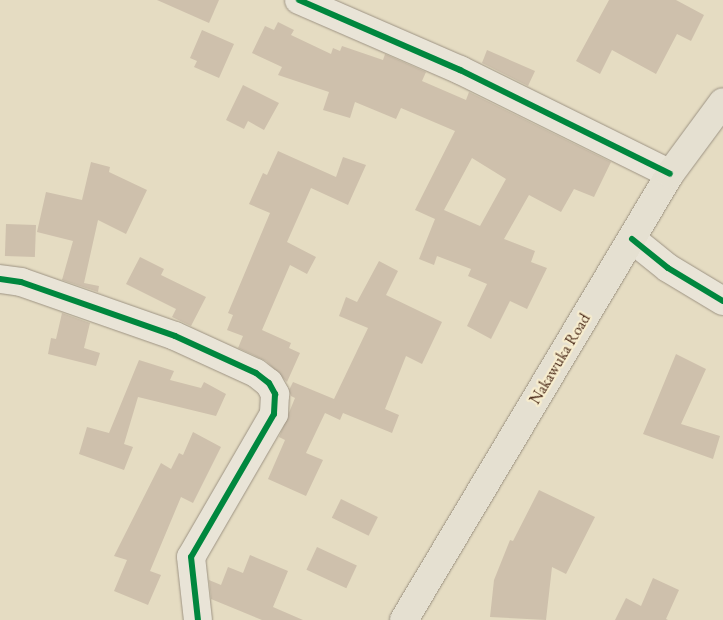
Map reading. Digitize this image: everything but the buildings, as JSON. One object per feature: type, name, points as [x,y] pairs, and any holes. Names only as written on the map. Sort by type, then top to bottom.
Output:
[{"type":"main road","name":"Nakawuka Road","points":[[404,620],[670,174],[723,102]]},
{"type":"street","points":[[299,0],[460,70],[670,174]]},
{"type":"street","points":[[632,239],[668,268],[723,301]]},
{"type":"street","points":[[0,279],[55,294],[175,336],[256,373],[269,383],[275,394],[274,414],[191,557],[198,620]]},
{"type":"cycle path","points":[[299,0],[460,70],[670,174]]},
{"type":"cycle path","points":[[632,239],[668,268],[723,301]]},
{"type":"cycle path","points":[[0,279],[21,282],[175,336],[256,373],[269,383],[275,394],[274,414],[191,557],[198,620]]}]
